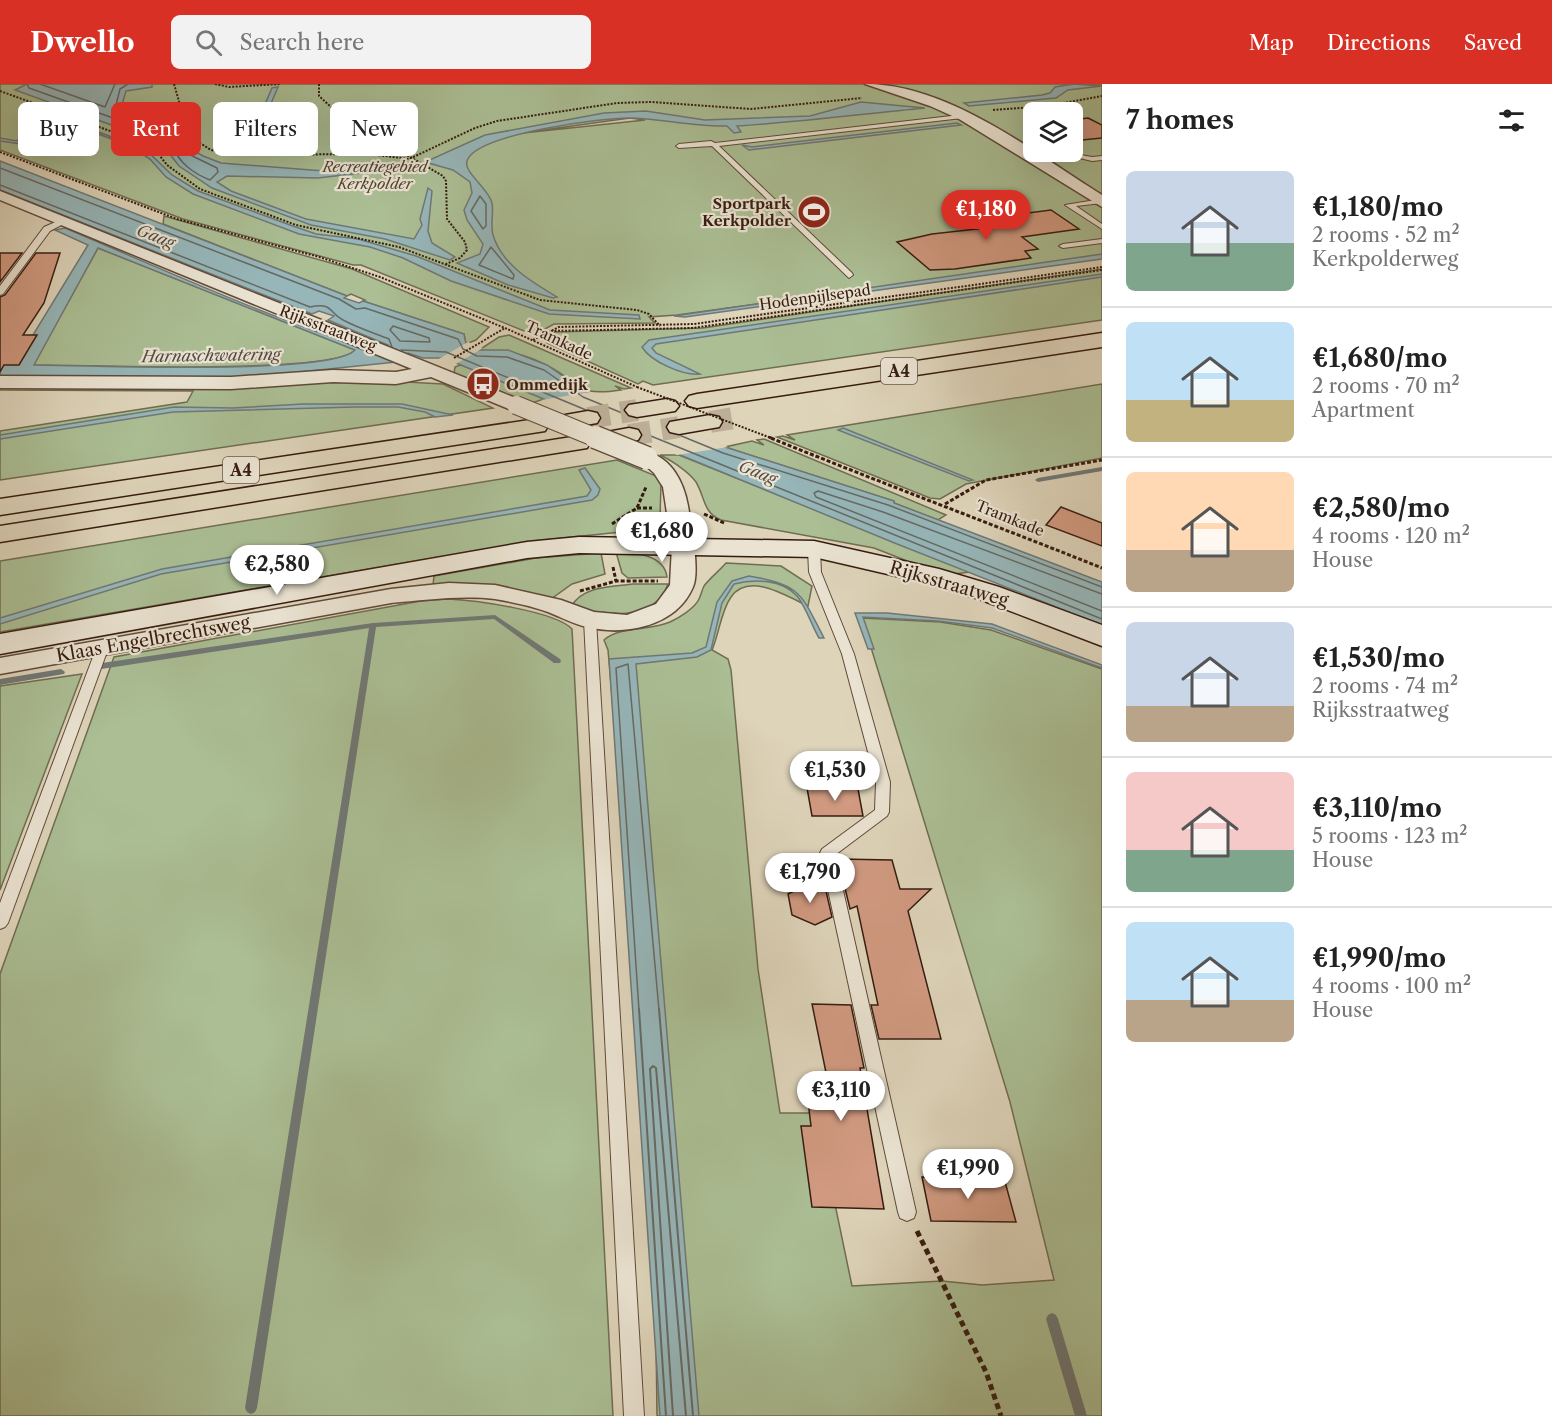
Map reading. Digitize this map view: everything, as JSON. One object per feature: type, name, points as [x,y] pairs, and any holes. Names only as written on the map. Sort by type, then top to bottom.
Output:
[{"type":"highway","name":"A4","points":[[697,401],[1102,340]]},
{"type":"highway","points":[[950,386],[1102,362]]},
{"type":"highway","points":[[637,399],[667,406]]},
{"type":"highway","points":[[679,427],[710,422]]},
{"type":"highway","name":"A4","points":[[0,507],[536,426]]},
{"type":"highway","name":"A4","points":[[0,534],[580,427]]},
{"type":"main road","name":"Klaas Engelbrechtsweg","points":[[0,644],[526,550],[608,541],[682,540]]},
{"type":"main road","name":"Rijksstraatweg","points":[[682,540],[803,548],[929,575],[979,590],[1102,636]]},
{"type":"street","points":[[871,84],[911,93],[965,115],[1023,153]]},
{"type":"street","points":[[1037,162],[1101,202]]},
{"type":"street","name":"Rijksstraatweg","points":[[0,195],[382,348],[652,461]]},
{"type":"street","points":[[0,382],[231,383],[333,376],[396,378],[432,370]]},
{"type":"street","points":[[652,461],[674,487],[682,540]]},
{"type":"street","name":"Klaas Engelbrechtsweg","points":[[0,666],[391,596],[449,590],[495,592],[553,605],[590,620],[629,623],[664,609],[682,586],[682,540]]},
{"type":"lane","points":[[714,146],[965,115]]},
{"type":"lane","points":[[679,146],[711,143],[849,275]]},
{"type":"lane","points":[[1083,157],[1102,158]]},
{"type":"lane","points":[[1101,202],[1069,205],[1102,227]]},
{"type":"lane","points":[[0,292],[47,230],[63,222]]},
{"type":"lane","points":[[1063,246],[1102,241]]},
{"type":"lane","points":[[803,548],[848,654],[884,782],[882,812],[826,853],[907,1212]]},
{"type":"lane","points":[[590,620],[634,1416]]},
{"type":"lane","points":[[0,923],[102,649]]},
{"type":"path","points":[[174,84],[189,136],[211,150],[234,155],[369,154],[409,159],[475,128],[497,121],[617,103],[636,101],[710,107],[783,109],[863,98]]},
{"type":"path","points":[[215,84],[229,87],[281,84]]},
{"type":"path","points":[[319,84],[319,96],[344,119],[409,159],[437,172],[446,181],[447,219],[465,242],[467,250],[460,258],[445,264]]},
{"type":"path","points":[[0,91],[146,144],[156,151],[167,165],[200,189],[296,225],[399,247],[540,300],[560,305],[636,310],[654,318],[660,326]]},
{"type":"path","points":[[965,115],[1047,106],[1102,96]]},
{"type":"path","name":"Tramkade","points":[[0,152],[177,219],[354,267],[505,328],[637,399],[771,438],[925,501],[945,505],[1102,568]]},
{"type":"path","points":[[547,332],[693,328],[1102,268]]},
{"type":"path","name":"Hodenpijlsepad","points":[[532,341],[559,327],[694,324],[1102,268]]},
{"type":"path","points":[[452,359],[505,328]]},
{"type":"path","points":[[945,505],[986,480],[1102,460]]},
{"type":"path","points":[[616,581],[608,541],[608,527],[637,508],[652,461]]},
{"type":"path","points":[[907,1212],[986,1372],[1000,1416]]},
{"type":"green space","name":"Recreatiegebied Kerkpolder","points":[[0,84],[1102,84],[1102,256],[649,317],[655,323],[554,324],[534,335],[361,265],[353,265],[183,219],[0,150]],"holes":[[[630,118],[645,120],[514,134]]]},
{"type":"green space","points":[[164,216],[352,269],[489,327],[476,340],[466,344],[464,334],[363,301],[365,300],[351,294],[347,296],[163,224]]},
{"type":"green space","points":[[98,248],[355,350],[337,358],[256,366],[33,365]]},
{"type":"green space","points":[[1102,269],[1102,320],[653,385],[643,381],[638,384],[547,343],[545,340],[555,332],[703,328]]},
{"type":"green space","points":[[509,335],[631,388],[624,389],[615,386],[621,390],[606,392],[587,390],[529,357],[479,350],[499,337]]},
{"type":"green space","points":[[460,365],[544,399],[532,403],[524,401],[454,373],[455,367]]},
{"type":"green space","points":[[333,378],[443,384],[493,408],[0,480],[0,431],[187,402],[193,391],[0,390],[0,384]]},
{"type":"green space","points":[[1102,384],[1102,458],[966,484],[940,499],[930,498],[777,437],[783,436],[795,440],[787,435]]},
{"type":"green space","points":[[764,439],[946,515],[938,520],[894,503],[894,501],[725,447],[752,441],[764,445],[757,440]]},
{"type":"green space","points":[[660,455],[679,455],[970,572],[954,574],[915,564],[874,548],[721,520],[708,509],[693,478]]},
{"type":"green space","points":[[617,460],[656,476],[661,482],[660,519],[641,530],[533,541],[0,632],[0,561]]},
{"type":"green space","points":[[616,552],[640,554],[655,559],[665,569],[667,577],[628,578],[622,573]]},
{"type":"green space","points":[[601,553],[605,574],[572,584],[551,599],[479,585],[433,585],[434,576],[536,558]]},
{"type":"green space","points":[[726,563],[781,566],[812,586],[808,606],[769,588],[748,586],[739,590],[731,597],[725,609],[712,650],[728,659],[731,670],[758,969],[780,1113],[816,1113],[852,1286],[942,1281],[982,1285],[1054,1280],[1010,1102],[862,618],[940,622],[991,630],[1102,669],[1102,1416],[657,1416],[654,1181],[608,650],[604,640],[618,633],[662,625],[682,615],[697,602],[704,586]]},
{"type":"green space","points":[[633,584],[668,584],[661,597],[640,611],[612,613],[571,607],[576,600],[590,591]]},
{"type":"green space","points":[[448,599],[494,604],[532,612],[549,617],[572,629],[613,1416],[0,1416],[0,974],[114,657],[426,600]]},
{"type":"green space","points":[[82,674],[0,890],[0,686]]},
{"type":"water","points":[[27,84],[152,84],[152,87],[126,91],[123,102],[111,102],[111,125],[99,120],[99,102],[48,102],[15,90]]},
{"type":"water","points":[[1074,84],[1102,86],[1068,90],[1056,98],[969,106],[964,103],[1042,95],[1050,93],[1055,87]]},
{"type":"water","points":[[278,87],[272,102],[266,102],[272,88]]},
{"type":"water","points":[[861,102],[925,108],[737,126],[741,132],[734,133],[727,126],[632,118],[596,120],[516,135],[475,151],[467,161],[467,165],[492,203],[492,231],[497,246],[519,272],[557,297],[553,298],[508,285],[457,263],[480,254],[483,244],[467,220],[464,210],[472,193],[470,182],[453,170],[425,162],[485,135],[604,113],[646,111],[705,120],[810,116]]},
{"type":"water","points":[[957,123],[961,125],[749,150],[742,145],[752,147]]},
{"type":"water","points":[[99,132],[111,137],[111,139],[99,134]]},
{"type":"water","points":[[0,138],[17,141],[18,144],[0,141]]},
{"type":"water","points":[[201,155],[221,163],[337,172],[396,164],[404,168],[318,178],[227,176],[217,182],[231,191],[306,219],[414,239],[422,225],[420,219],[428,188],[432,191],[428,231],[432,243],[455,257],[450,260],[385,239],[311,225],[212,188],[179,166],[171,156]]},
{"type":"water","points":[[145,156],[152,156],[172,175],[198,191],[316,234],[358,239],[416,256],[550,310],[639,315],[640,319],[549,314],[451,281],[403,258],[370,247],[299,234],[193,194],[166,177]]},
{"type":"water","name":"Gaag","points":[[0,161],[347,296],[344,298],[359,303],[363,301],[464,334],[466,344],[479,350],[508,350],[547,365],[586,392],[725,447],[894,501],[894,503],[1102,582],[1102,625],[897,544],[444,358],[423,358],[408,353],[396,362],[232,379],[0,378],[0,365],[33,335],[88,245],[55,230],[65,228],[336,339],[376,352],[388,345],[328,320],[334,316],[319,311],[312,314],[0,190]],"holes":[[[98,248],[355,350],[337,358],[256,366],[34,365]]]},
{"type":"water","points":[[1102,254],[1102,259],[685,317],[674,316]]},
{"type":"water","points":[[1102,274],[1102,277],[656,344],[652,348],[656,353],[700,374],[685,373],[668,367],[646,353],[642,347],[649,340]]},
{"type":"water","points":[[303,404],[402,404],[453,415],[435,417],[425,412],[398,407],[173,412],[0,439],[0,435],[174,407],[233,408]]},
{"type":"water","points":[[843,428],[973,480],[969,481],[838,430]]},
{"type":"water","points":[[585,468],[600,489],[598,495],[592,500],[161,574],[0,624],[0,618],[162,569],[587,496],[591,490],[579,470]]},
{"type":"water","points":[[749,576],[780,583],[798,594],[824,638],[819,638],[803,606],[791,590],[776,583],[742,582],[734,584],[722,603],[711,650],[697,657],[636,664],[699,1416],[660,1416],[609,659],[692,653],[706,647],[717,602],[732,581]]},
{"type":"water","points":[[855,613],[887,613],[992,624],[1102,665],[1102,668],[992,628],[938,621],[863,617],[874,649],[868,649]]},
{"type":"pier","points":[[468,342],[483,348],[454,365],[437,360]]},
{"type":"pier","points":[[591,392],[728,447],[677,455],[541,400]]},
{"type":"building","points":[[1088,118],[1102,125],[1102,138],[1083,140],[1083,119]]},
{"type":"building","points":[[1021,208],[1028,213],[1051,210],[1079,229],[1022,237],[1038,249],[1025,251],[1031,258],[955,269],[930,270],[897,242],[932,234],[995,227],[985,219],[990,219],[983,213]]},
{"type":"building","points":[[0,253],[22,253],[0,282]]},
{"type":"building","points":[[36,253],[60,253],[44,303],[23,335],[37,335],[19,365],[4,365],[0,372],[0,297],[5,295]]},
{"type":"building","points":[[1061,507],[1102,523],[1102,546],[1046,525]]},
{"type":"building","points":[[807,788],[858,789],[863,816],[812,816]]},
{"type":"building","points":[[838,859],[892,860],[900,889],[931,889],[908,911],[941,1039],[879,1039],[871,1005],[878,1005],[857,906],[850,909]]},
{"type":"building","points":[[808,884],[826,891],[832,917],[815,925],[792,915],[788,894]]},
{"type":"building","points":[[812,1004],[851,1005],[864,1068],[860,1068],[884,1209],[812,1207],[801,1126],[811,1126],[808,1101],[832,1102]]},
{"type":"building","points":[[922,1177],[1004,1178],[1016,1222],[931,1221]]},
{"type":"waterway","points":[[1038,480],[1102,469]]},
{"type":"waterway","points":[[373,625],[495,617],[557,661]]},
{"type":"waterway","points":[[95,667],[373,625]]},
{"type":"waterway","points":[[251,1408],[373,625]]},
{"type":"waterway","points":[[0,682],[61,672]]},
{"type":"waterway","points":[[1052,1319],[1081,1416]]},
{"type":"tunnel","points":[[588,418],[637,410]]},
{"type":"tunnel","points":[[710,422],[740,417]]},
{"type":"tunnel","points":[[629,435],[679,427]]},
{"type":"place","name":"Sportpark Kerkpolder","points":[[814,212]]},
{"type":"place","name":"Ommedijk","points":[[483,384]]},
{"type":"water label","name":"Harnaschwatering","points":[[211,355]]}]
